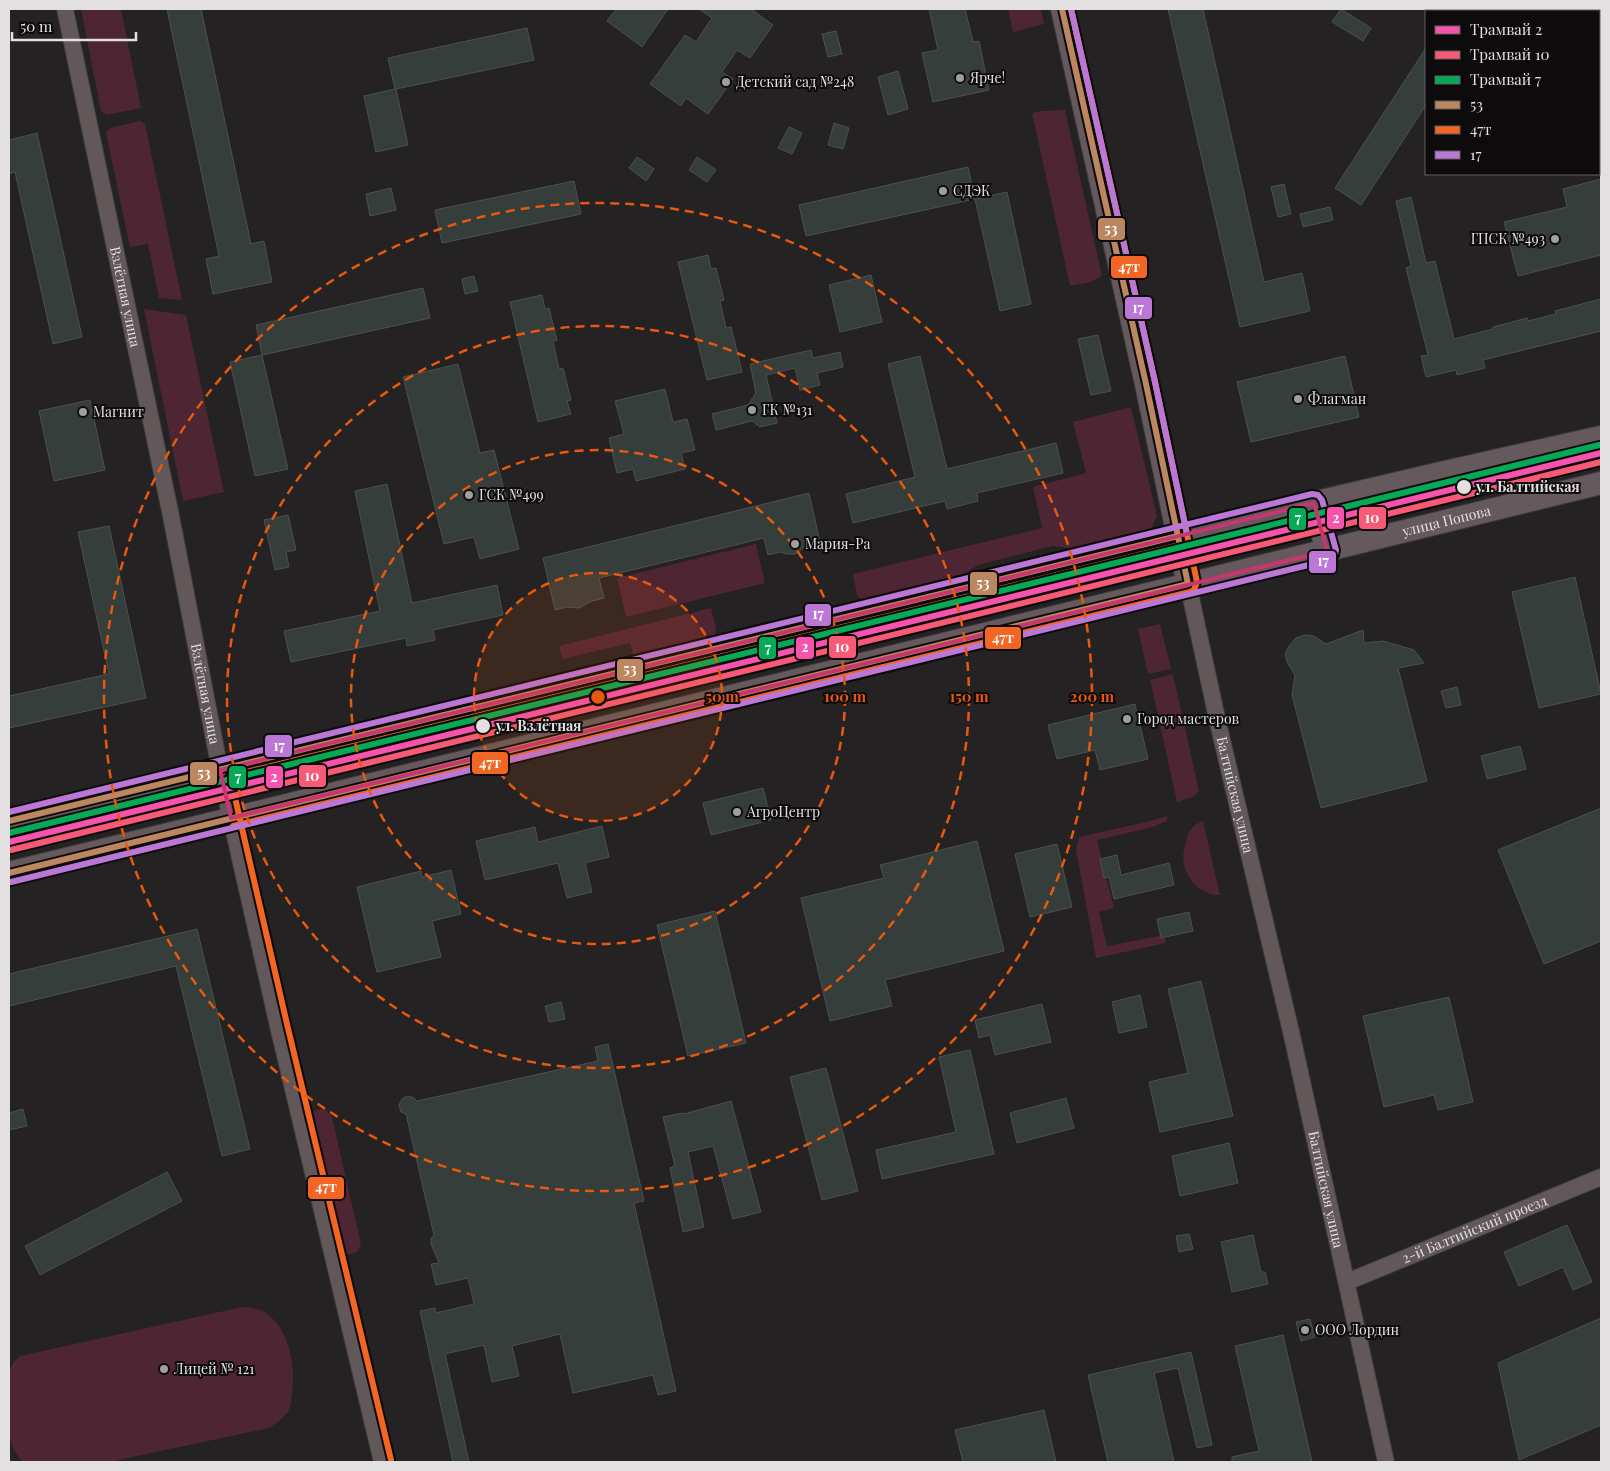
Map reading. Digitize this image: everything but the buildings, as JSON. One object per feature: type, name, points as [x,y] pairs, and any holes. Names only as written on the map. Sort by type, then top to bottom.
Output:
[{"type":"main road","name":"Балтийская улица","points":[[1062,9],[1146,384],[1188,584]]},
{"type":"main road","points":[[9,821],[1314,503],[1601,437]]},
{"type":"main road","name":"улица Попова","points":[[9,872],[1601,483]]},
{"type":"main road","points":[[1314,503],[1327,551]]},
{"type":"street","name":"Взлётная улица","points":[[65,9],[169,510],[220,770],[382,1462]]},
{"type":"street","name":"Балтийская улица","points":[[1188,584],[1220,733],[1292,1036],[1386,1462]]},
{"type":"street","name":"2-й Балтийский проезд","points":[[1347,1282],[1601,1177]]},
{"type":"highlighted area","points":[[1314,503],[1327,551],[231,818],[220,770]]},
{"type":"shaded area","points":[[81,9],[121,9],[141,108],[107,115],[101,111]]},
{"type":"shaded area","points":[[1008,9],[1041,9],[1044,24],[1013,32]]},
{"type":"shaded area","points":[[1065,110],[1102,276],[1091,282],[1070,286],[1032,113]]},
{"type":"shaded area","points":[[140,121],[145,124],[182,300],[159,298],[148,244],[130,247],[106,133],[110,128]]},
{"type":"shaded area","points":[[144,309],[186,315],[224,492],[183,501]]},
{"type":"shaded area","points":[[1131,407],[1157,516],[1151,528],[1144,536],[1089,550],[1052,546],[978,565],[946,585],[863,603],[857,595],[853,574],[1042,528],[1033,487],[1086,473],[1073,422]]},
{"type":"shaded area","points":[[756,544],[765,583],[626,617],[617,578]]},
{"type":"shaded area","points":[[711,608],[716,629],[714,638],[635,660],[630,643],[562,659],[559,646]]},
{"type":"shaded area","points":[[1160,624],[1171,669],[1148,674],[1138,629]]},
{"type":"shaded area","points":[[1173,674],[1199,791],[1193,797],[1177,802],[1150,680]]},
{"type":"shaded area","points":[[1168,816],[1166,821],[1153,827],[1097,840],[1114,908],[1099,912],[1107,946],[1164,935],[1166,943],[1096,958],[1076,850],[1079,837]]},
{"type":"shaded area","points":[[1203,821],[1220,895],[1208,893],[1192,882],[1184,864],[1183,858],[1188,834],[1194,826]]},
{"type":"shaded area","points":[[324,1108],[332,1117],[361,1244],[357,1252],[346,1255],[337,1250],[308,1125],[310,1112]]},
{"type":"shaded area","points":[[242,1307],[261,1310],[271,1317],[285,1336],[292,1360],[293,1384],[289,1410],[269,1428],[109,1462],[23,1462],[16,1453],[9,1432],[9,1371],[13,1363],[20,1356]]},
{"type":"tram line","name":"7","points":[[9,833],[1599,445]]},
{"type":"tram line","name":"2","points":[[9,842],[1601,453]]},
{"type":"tram line","name":"10","points":[[11,850],[1601,462]]},
{"type":"transit line","name":"53","points":[[9,873],[1188,584],[1146,384],[1062,9]]},
{"type":"transit line","name":"47т","points":[[233,826],[1194,590],[1197,582],[1155,382],[1071,9]]},
{"type":"transit line","name":"17","points":[[1071,9],[1155,382],[1187,534]]},
{"type":"transit line","name":"17","points":[[9,812],[1312,494],[1318,495],[1322,500],[1336,550],[1335,555],[1329,560],[11,882]]},
{"type":"transit line","name":"53","points":[[9,821],[1178,536]]},
{"type":"transit line","name":"47т","points":[[391,1460],[230,776],[1180,545]]},
{"type":"place","name":"Ярче!","points":[[960,78]]},
{"type":"place","name":"Детский сад №248","points":[[726,82]]},
{"type":"place","name":"СДЭК","points":[[943,191]]},
{"type":"place","name":"ГПСК №493","points":[[1555,239]]},
{"type":"place","name":"Флагман","points":[[1298,399]]},
{"type":"place","name":"ГК №131","points":[[752,410]]},
{"type":"place","name":"Магнит","points":[[83,412]]},
{"type":"place","name":"ул. Балтийская","points":[[1464,487]]},
{"type":"place","name":"ГСК №499","points":[[469,495]]},
{"type":"place","name":"Мария-Ра","points":[[795,544]]},
{"type":"place","name":"Город мастеров","points":[[1127,719]]},
{"type":"place","name":"ул. Взлётная","points":[[483,726]]},
{"type":"place","name":"АгроЦентр","points":[[737,812]]},
{"type":"place","name":"ООО Лордин","points":[[1305,1330]]},
{"type":"place","name":"Лицей № 121","points":[[164,1369]]}]
